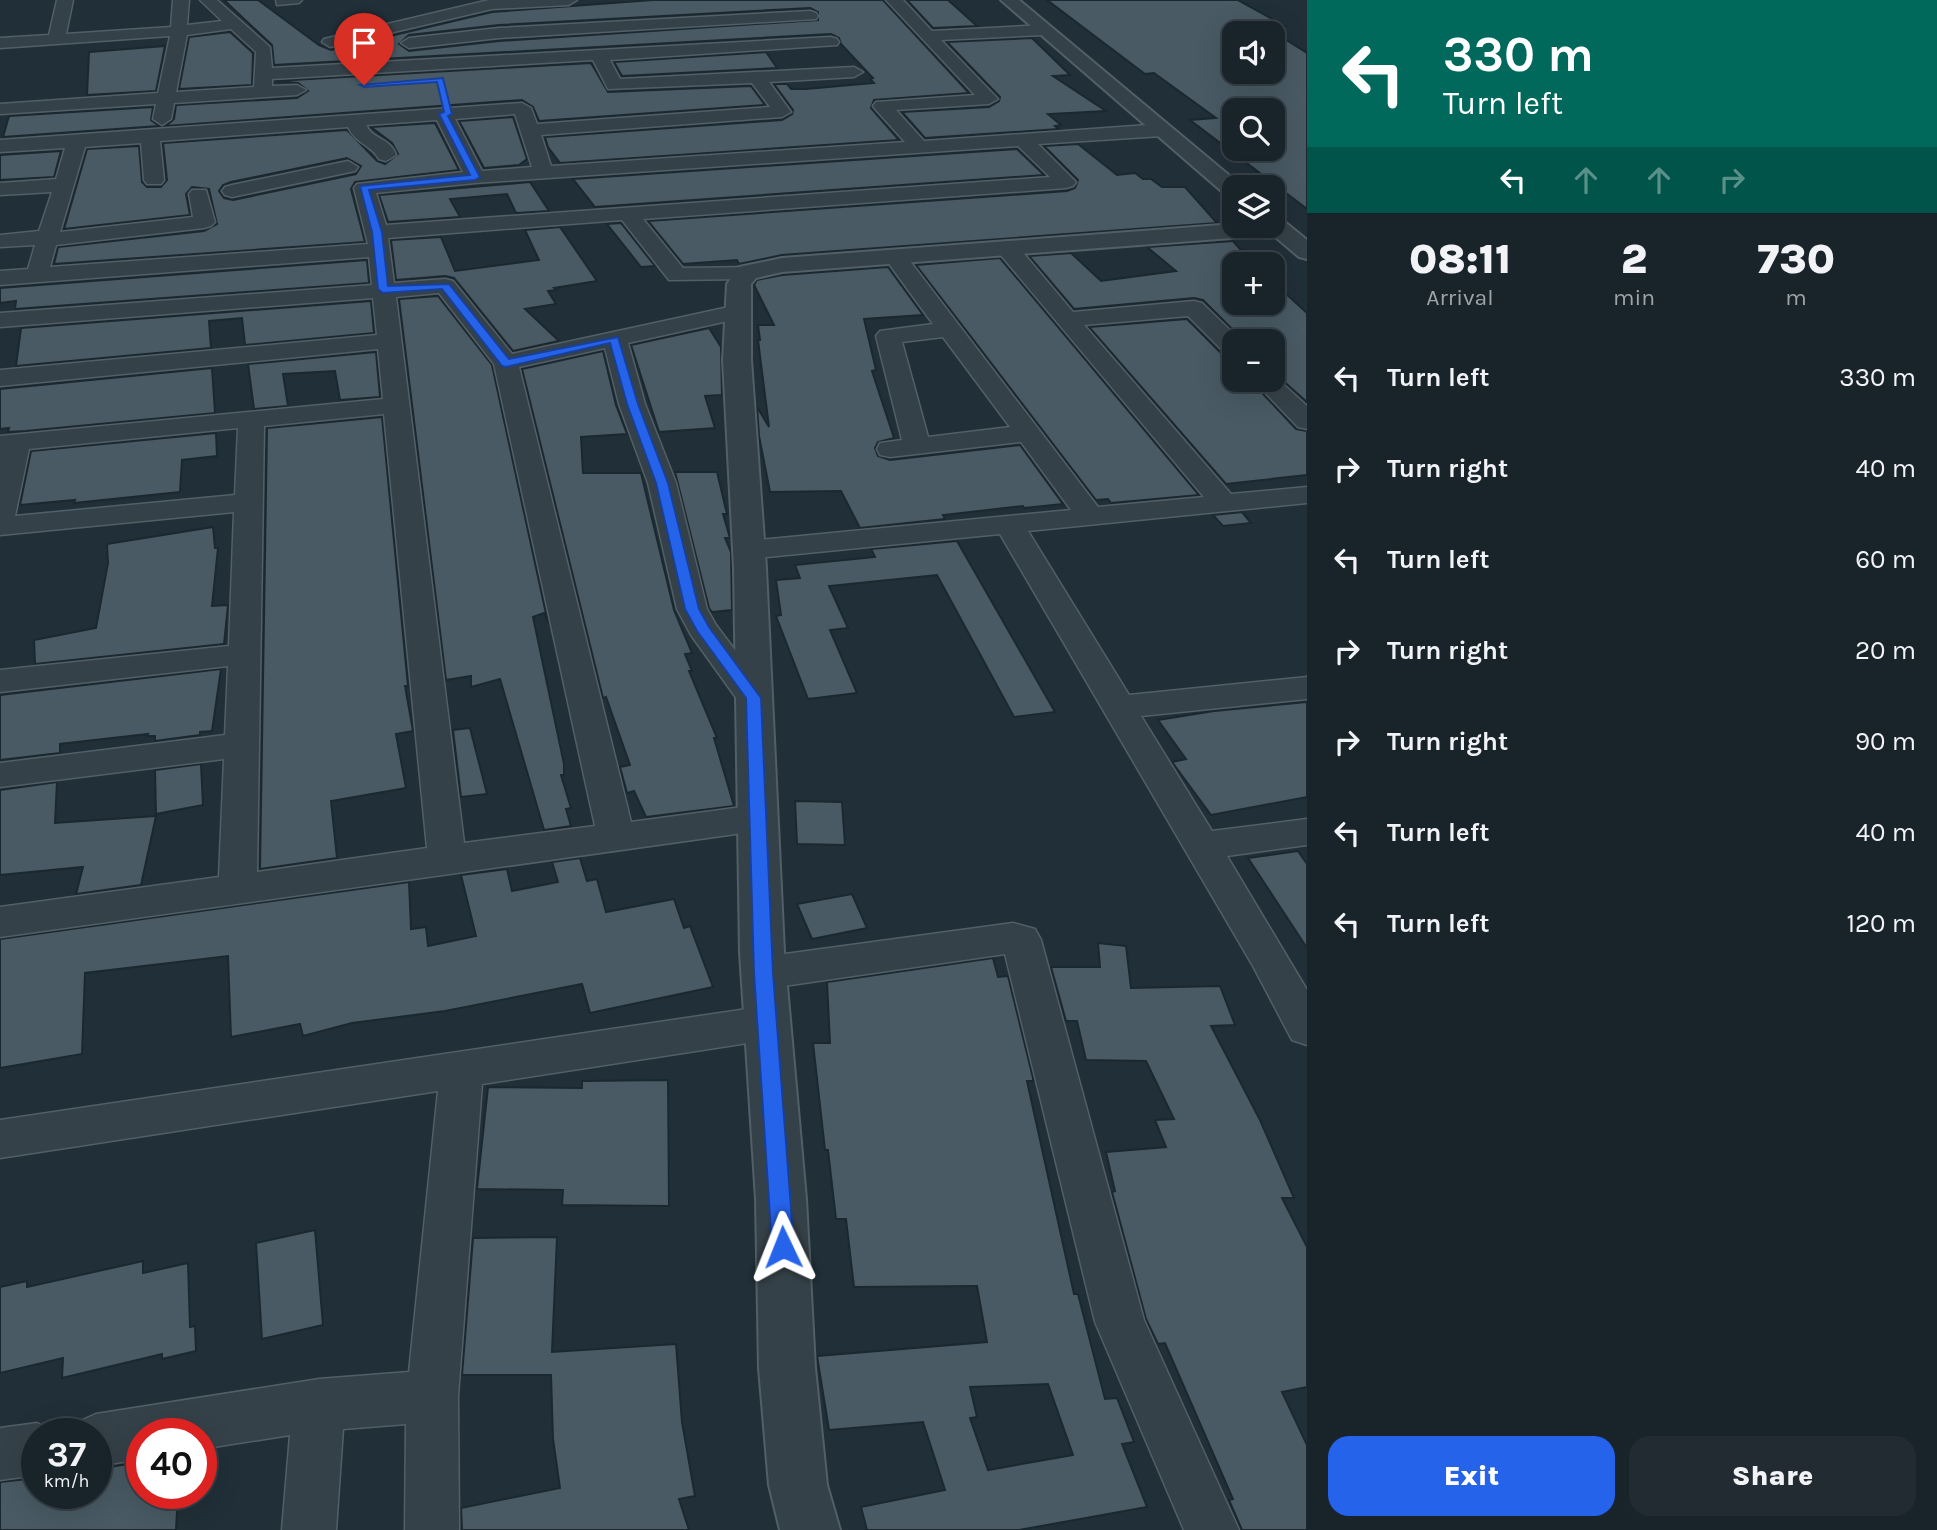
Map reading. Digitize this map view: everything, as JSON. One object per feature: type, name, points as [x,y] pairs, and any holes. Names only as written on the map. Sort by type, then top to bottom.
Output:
[{"type":"street","points":[[56,40],[65,0]]},
{"type":"street","points":[[154,180],[154,136],[168,100],[181,0]]},
{"type":"street","points":[[208,0],[264,51],[263,76]]},
{"type":"street","points":[[330,42],[490,2],[569,0]]},
{"type":"street","points":[[704,0],[719,21]]},
{"type":"street","points":[[798,0],[882,106],[919,146]]},
{"type":"street","points":[[882,106],[989,99],[894,0]]},
{"type":"street","points":[[1009,0],[1033,14],[1232,175]]},
{"type":"street","points":[[490,2],[505,59],[544,173]]},
{"type":"street","points":[[928,36],[1033,14]]},
{"type":"street","points":[[1033,14],[1222,180]]},
{"type":"street","points":[[0,109],[168,100],[263,76],[499,33],[810,16]]},
{"type":"street","points":[[0,55],[178,37],[236,24]]},
{"type":"street","points":[[0,43],[178,37]]},
{"type":"street","points":[[263,76],[505,59],[831,42]]},
{"type":"street","points":[[599,55],[614,85],[854,72]]},
{"type":"street","points":[[263,76],[442,85],[446,114],[475,177]]},
{"type":"street","points":[[757,77],[817,154]]},
{"type":"street","points":[[0,146],[446,114],[518,95]]},
{"type":"street","points":[[355,121],[360,135],[384,148],[387,155]]},
{"type":"street","points":[[530,131],[791,123]]},
{"type":"street","points":[[282,126],[311,140]]},
{"type":"street","points":[[282,126],[288,162]]},
{"type":"street","points":[[232,191],[288,162],[356,177],[475,177],[1162,130]]},
{"type":"street","points":[[0,278],[628,214],[1066,182],[1023,140]]},
{"type":"street","points":[[37,275],[77,142]]},
{"type":"street","points":[[330,154],[356,177],[378,241],[447,859]]},
{"type":"street","points":[[0,189],[64,185]]},
{"type":"street","points":[[0,241],[47,239],[204,222],[199,194]]},
{"type":"street","points":[[628,214],[677,275],[748,272],[782,265],[1222,229]]},
{"type":"street","points":[[1285,227],[1307,252]]},
{"type":"street","points":[[1007,248],[1224,503]]},
{"type":"street","points":[[895,257],[1090,516]]},
{"type":"street","points":[[748,272],[739,284],[737,360],[748,550],[763,973],[781,1199],[788,1368],[798,1485],[810,1530]]},
{"type":"street","points":[[6,348],[383,289],[445,286],[506,363],[616,837]]},
{"type":"street","points":[[1067,320],[1194,308],[1222,336]]},
{"type":"street","points":[[506,363],[738,312]]},
{"type":"street","points":[[917,446],[888,336],[950,329]]},
{"type":"street","points":[[615,339],[632,404],[662,483],[692,609],[702,628],[754,698]]},
{"type":"street","points":[[6,348],[389,341]]},
{"type":"street","points":[[1278,392],[1307,421]]},
{"type":"street","points":[[249,502],[0,524],[9,443],[396,405]]},
{"type":"street","points":[[238,889],[251,419]]},
{"type":"street","points":[[890,449],[1027,433]]},
{"type":"street","points":[[748,550],[1307,495]]},
{"type":"street","points":[[1009,524],[1306,1024]]},
{"type":"street","points":[[0,681],[245,654]]},
{"type":"street","points":[[1119,707],[1307,688]]},
{"type":"street","points":[[0,775],[242,745]]},
{"type":"street","points":[[0,922],[757,818]]},
{"type":"street","points":[[1202,846],[1307,832]]},
{"type":"street","points":[[763,973],[1013,938],[1021,940],[1120,1322],[1212,1530]]},
{"type":"street","points":[[0,1139],[767,1023]]},
{"type":"street","points":[[432,1530],[432,1396],[462,1069]]},
{"type":"street","points":[[112,1437],[319,1405],[432,1396]]},
{"type":"street","points":[[309,1530],[319,1405]]},
{"type":"street","points":[[0,1454],[21,1451]]},
{"type":"building","points":[[224,0],[258,0],[319,45],[331,50],[492,12],[653,0],[883,0],[969,93],[874,100],[871,108],[899,140],[560,163],[548,147],[545,137],[782,120],[792,114],[793,110],[774,84],[787,84],[791,89],[806,89],[874,83],[870,79],[873,78],[841,44],[839,38],[831,34],[274,65],[272,45]],"holes":[[[810,8],[818,12],[818,20],[499,41],[409,51],[399,44],[409,35],[499,25]]]},
{"type":"building","points":[[907,0],[948,0],[977,26],[933,28]]},
{"type":"building","points":[[1047,0],[1238,0],[1276,21],[1222,21],[1222,84],[1285,84],[1285,39],[1307,53],[1307,209],[1285,192],[1285,175],[1262,175],[1244,161],[1285,161],[1285,98],[1222,98],[1222,144],[1190,120],[1216,118],[1154,73],[1145,74]]},
{"type":"building","points":[[230,32],[253,53],[252,85],[179,89],[189,37]]},
{"type":"building","points":[[1032,38],[1070,75],[1053,76],[1106,111],[1048,114],[1061,125],[1055,126],[1059,129],[925,138],[902,112],[989,107],[999,101],[1000,97],[947,42]]},
{"type":"building","points":[[165,46],[156,91],[87,95],[89,52]]},
{"type":"building","points":[[766,52],[777,68],[622,76],[614,62]]},
{"type":"building","points":[[591,63],[608,92],[751,86],[765,105],[539,121],[533,107],[522,100],[166,126],[174,119],[176,105],[297,98],[308,91],[298,83],[275,81]]},
{"type":"building","points":[[153,107],[151,120],[159,126],[3,137],[9,116]]},
{"type":"building","points":[[513,117],[527,159],[519,165],[484,168],[459,121]]},
{"type":"building","points":[[435,123],[459,170],[355,182],[351,189],[365,242],[54,264],[58,247],[204,231],[217,224],[209,189],[192,187],[186,194],[190,215],[64,229],[87,149],[139,146],[142,182],[147,187],[161,187],[167,180],[163,143],[347,130],[377,161],[385,164],[398,154],[392,143],[371,127]],"holes":[[[347,158],[361,166],[356,174],[233,200],[224,198],[219,191],[223,185],[231,182]]]},
{"type":"building","points":[[1078,144],[1117,175],[1135,173],[1162,187],[1185,187],[1217,223],[782,255],[739,264],[737,260],[683,264],[648,221],[1067,191],[1075,188],[1078,180],[1044,146]]},
{"type":"building","points":[[1017,149],[1044,175],[595,207],[573,179]]},
{"type":"building","points":[[61,151],[54,177],[0,180],[0,155]]},
{"type":"building","points":[[530,182],[549,211],[516,213],[507,194],[450,199],[460,217],[388,222],[379,195]]},
{"type":"building","points":[[621,223],[655,266],[641,267],[607,224]]},
{"type":"building","points":[[560,227],[597,281],[554,288],[556,290],[548,291],[556,304],[525,309],[559,341],[513,351],[454,278],[445,276],[396,280],[391,240],[441,237],[455,271],[539,260],[525,230]]},
{"type":"building","points":[[1233,241],[1243,252],[1222,252],[1222,315],[1285,315],[1285,293],[1307,313],[1307,402],[1285,383],[1285,329],[1232,329],[1203,300],[1194,298],[1074,309],[1029,256],[1071,253],[1101,281],[1176,271],[1147,247]]},
{"type":"building","points":[[1000,258],[1199,495],[1111,503],[1108,499],[1096,500],[916,265]]},
{"type":"building","points":[[367,260],[369,283],[15,309],[16,301],[0,303],[0,288]]},
{"type":"building","points":[[888,267],[923,315],[864,319],[876,370],[872,371],[894,438],[878,442],[875,448],[878,456],[890,460],[1020,445],[1063,504],[943,515],[945,519],[860,528],[841,491],[770,492],[759,436],[757,407],[769,427],[758,325],[774,325],[754,285],[757,280],[782,275]]},
{"type":"building","points":[[438,296],[492,365],[548,623],[544,613],[533,617],[564,764],[564,775],[561,775],[571,808],[566,809],[571,826],[544,830],[500,679],[471,687],[471,676],[446,680],[399,299]]},
{"type":"building","points":[[371,301],[374,333],[245,345],[242,318],[209,321],[211,348],[16,366],[21,328]]},
{"type":"building","points":[[1187,319],[1222,354],[1222,392],[1261,392],[1296,429],[1307,431],[1307,475],[1226,484],[1089,327]]},
{"type":"building","points":[[709,328],[721,347],[722,395],[705,396],[715,428],[659,432],[631,345]]},
{"type":"building","points":[[603,351],[616,405],[627,434],[581,437],[583,473],[641,473],[674,610],[692,653],[685,654],[692,671],[689,671],[717,738],[714,738],[734,806],[646,817],[634,791],[627,793],[620,767],[630,765],[606,697],[603,698],[522,369]]},
{"type":"building","points":[[376,352],[380,397],[340,400],[335,371],[283,374],[288,406],[254,409],[248,364]]},
{"type":"building","points":[[212,368],[215,413],[26,431],[8,432],[9,428],[0,429],[0,389]]},
{"type":"building","points":[[382,417],[408,686],[405,686],[413,731],[396,734],[406,788],[331,801],[337,858],[260,869],[267,428]]},
{"type":"building","points":[[216,433],[217,456],[182,460],[180,492],[74,503],[75,500],[20,505],[31,451]]},
{"type":"building","points":[[675,472],[717,472],[727,514],[723,514],[730,538],[725,538],[731,552],[732,610],[712,612],[709,608]]},
{"type":"building","points":[[1242,512],[1251,523],[1223,526],[1213,515]]},
{"type":"building","points":[[213,527],[215,548],[218,548],[212,606],[228,605],[224,644],[35,664],[34,640],[96,628],[108,563],[107,544]]},
{"type":"building","points":[[957,541],[1055,712],[1014,717],[937,575],[829,586],[848,628],[830,630],[857,693],[808,699],[776,616],[781,615],[776,580],[800,578],[795,565],[875,557],[871,549]]},
{"type":"building","points":[[221,669],[212,731],[155,741],[155,736],[147,736],[148,734],[60,744],[60,753],[0,760],[0,695]]},
{"type":"building","points":[[1307,702],[1307,797],[1211,815],[1172,762],[1186,759],[1158,720],[1214,711]]},
{"type":"building","points":[[470,728],[487,794],[461,797],[453,730]]},
{"type":"building","points":[[201,764],[203,805],[156,814],[155,770]]},
{"type":"building","points":[[57,782],[55,823],[156,816],[141,885],[76,894],[83,867],[0,875],[0,790]]},
{"type":"building","points":[[795,801],[842,802],[845,845],[797,844]]},
{"type":"building","points":[[1298,851],[1307,864],[1307,948],[1248,858]]},
{"type":"building","points":[[580,858],[587,881],[597,879],[606,912],[674,899],[684,928],[690,926],[713,987],[590,1013],[582,984],[445,1011],[352,1023],[303,1036],[300,1024],[231,1037],[228,956],[85,973],[82,1054],[0,1068],[0,939],[409,882],[411,929],[426,927],[428,946],[476,936],[461,875],[507,869],[512,891],[558,882],[552,862]]},
{"type":"building","points":[[852,894],[867,928],[812,939],[797,904]]},
{"type":"building","points":[[1098,943],[1126,946],[1131,988],[1220,986],[1235,1025],[1211,1026],[1260,1120],[1294,1198],[1282,1198],[1307,1247],[1307,1387],[1282,1392],[1307,1445],[1307,1530],[1242,1530],[1229,1500],[1233,1499],[1165,1343],[1158,1344],[1146,1319],[1112,1192],[1115,1191],[1106,1152],[1166,1147],[1155,1120],[1174,1119],[1146,1061],[1086,1060],[1077,1021],[1066,1021],[1051,967],[1100,967]]},
{"type":"building","points":[[993,958],[998,977],[1008,976],[1033,1078],[1033,1081],[1027,1081],[1074,1294],[1078,1294],[1105,1399],[1117,1398],[1134,1442],[1122,1444],[1147,1507],[1019,1530],[867,1530],[861,1507],[945,1490],[923,1422],[829,1430],[817,1356],[987,1342],[977,1286],[854,1287],[846,1219],[836,1219],[813,1043],[830,1043],[827,982]],"holes":[[[1048,1384],[1073,1455],[988,1470],[970,1418],[977,1417],[970,1387]]]},
{"type":"building","points":[[668,1080],[669,1206],[562,1205],[563,1190],[477,1189],[488,1087],[582,1088],[582,1081]]},
{"type":"building","points":[[315,1230],[323,1325],[262,1339],[256,1243]]},
{"type":"building","points":[[557,1237],[552,1352],[676,1344],[682,1422],[695,1496],[679,1499],[689,1530],[462,1530],[461,1508],[560,1488],[553,1439],[551,1375],[462,1375],[473,1238]]},
{"type":"building","points":[[143,1261],[143,1273],[188,1263],[190,1327],[195,1326],[196,1351],[162,1359],[162,1354],[62,1378],[63,1358],[0,1373],[0,1287],[27,1281],[27,1287]]},
{"type":"building","points":[[126,1464],[126,1509],[177,1509],[176,1530],[0,1530],[0,1482],[21,1480],[21,1509],[112,1509],[112,1467]]},
{"type":"route","points":[[364,85],[440,79],[448,114],[443,114],[475,177],[364,188],[377,232],[383,289],[445,286],[506,363],[615,339],[632,404],[662,483],[692,609],[702,628],[754,698],[763,973],[783,1247]]}]
